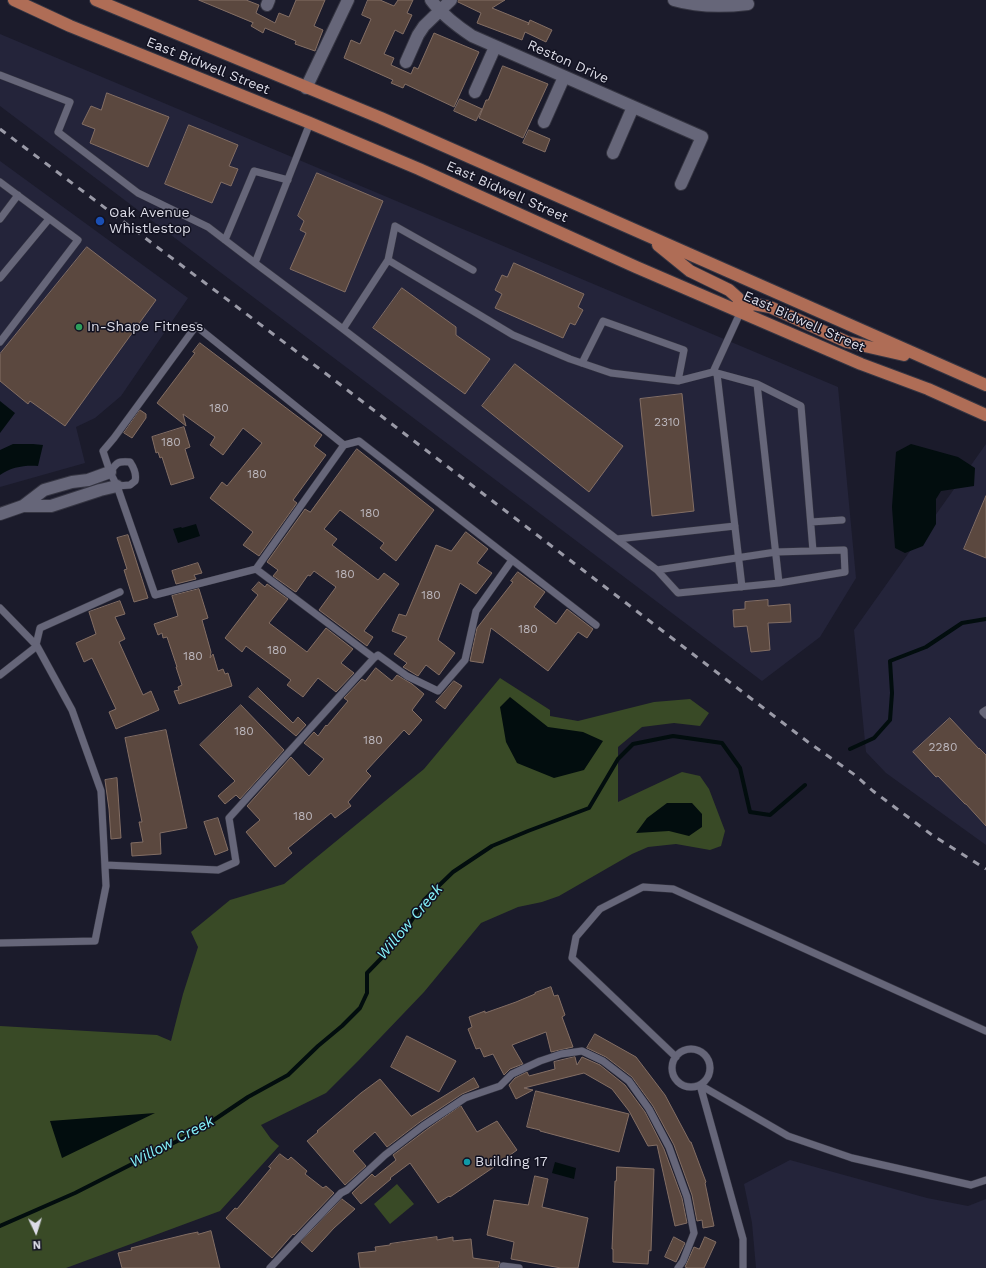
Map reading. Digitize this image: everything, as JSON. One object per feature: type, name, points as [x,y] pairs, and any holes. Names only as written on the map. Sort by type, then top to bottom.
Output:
[{"type":"main road","name":"East Bidwell Street","points":[[14,0],[70,26],[419,170],[629,264],[861,364],[928,389],[986,415]]},
{"type":"main road","name":"East Bidwell Street","points":[[96,0],[380,118],[986,385]]},
{"type":"main road","points":[[644,235],[690,271],[729,290],[738,298],[741,311],[753,304],[770,306],[847,342],[932,361]]},
{"type":"street","points":[[306,88],[348,0]]},
{"type":"street","name":"Reston Drive","points":[[431,0],[440,11],[461,29],[495,47],[702,138],[681,184]]},
{"type":"street","points":[[406,62],[418,35],[424,26],[451,0]]},
{"type":"street","points":[[674,0],[683,3],[706,6],[748,4]]},
{"type":"street","points":[[475,92],[495,47]]},
{"type":"street","points":[[544,122],[564,77]]},
{"type":"street","points":[[613,153],[633,107]]},
{"type":"street","points":[[0,514],[23,506],[44,490],[72,482],[88,480],[110,472]]},
{"type":"street","points":[[23,506],[51,506],[117,486]]},
{"type":"lane","points":[[0,75],[70,102],[58,132],[138,193],[208,227],[657,570],[678,593],[779,582],[845,572],[844,550],[776,552],[657,570]]},
{"type":"lane","points":[[255,263],[310,124]]},
{"type":"lane","points":[[225,240],[254,171],[288,180]]},
{"type":"lane","points":[[0,182],[78,240],[0,341]]},
{"type":"lane","points":[[0,219],[18,195]]},
{"type":"lane","points":[[0,278],[50,218]]},
{"type":"lane","points":[[343,329],[388,260],[395,226],[473,270]]},
{"type":"lane","points":[[388,260],[513,335],[582,363],[611,373],[678,381],[715,373],[757,384],[801,406],[813,551]]},
{"type":"lane","points":[[741,311],[715,373],[742,586]]},
{"type":"lane","points":[[582,363],[603,321],[684,350],[678,381]]},
{"type":"lane","points":[[344,444],[196,326],[103,451],[110,472],[117,486],[155,595],[256,569],[344,444],[359,441],[596,625]]},
{"type":"lane","points":[[757,384],[779,582]]},
{"type":"lane","points":[[110,472],[116,463],[122,461],[130,462],[134,468],[136,476],[135,481],[130,485],[117,486]]},
{"type":"lane","points":[[810,522],[842,520]]},
{"type":"lane","points":[[617,539],[735,526]]},
{"type":"lane","points":[[104,865],[218,870],[236,862],[229,818],[374,658],[378,655],[407,676],[438,691],[465,660],[476,612],[512,560]]},
{"type":"lane","points":[[256,569],[374,658]]},
{"type":"lane","points":[[0,675],[36,645],[40,628],[120,592]]},
{"type":"lane","points":[[0,608],[36,645],[72,710],[101,791],[106,886],[95,941],[0,943]]},
{"type":"lane","points":[[986,710],[983,712],[986,715]]},
{"type":"lane","points":[[676,1057],[572,958],[576,937],[600,909],[643,887],[673,889],[986,1031]]},
{"type":"lane","points":[[691,1049],[702,1052],[709,1061],[710,1072],[708,1077],[700,1085],[687,1087],[682,1084],[677,1080],[672,1069],[673,1062],[676,1057],[680,1053],[691,1049]]},
{"type":"lane","points":[[270,1268],[341,1193],[347,1190],[385,1155],[423,1126],[465,1098],[500,1086],[512,1074],[540,1061],[561,1054],[582,1051],[603,1061],[629,1081],[649,1109],[669,1146],[687,1197],[694,1233],[683,1261],[678,1268]]},
{"type":"lane","points":[[700,1085],[788,1136],[852,1158],[971,1185],[986,1180]]},
{"type":"lane","points":[[700,1085],[743,1239],[743,1268]]},
{"type":"lane","points":[[503,1268],[503,1266],[519,1268]]},
{"type":"shaded area","points":[[0,34],[838,387],[856,578],[820,637],[762,681],[0,106]]},
{"type":"shaded area","points":[[0,161],[188,298],[121,396],[95,418],[76,427],[85,463],[0,487]]},
{"type":"shaded area","points":[[0,401],[15,413],[0,433]]},
{"type":"shaded area","points":[[13,444],[43,445],[38,466],[18,467],[0,475],[0,450]]},
{"type":"shaded area","points":[[911,444],[958,457],[975,468],[974,486],[941,491],[936,499],[936,524],[923,546],[905,553],[895,548],[892,507],[896,452]]},
{"type":"shaded area","points":[[986,444],[986,845],[886,773],[866,752],[854,630]]},
{"type":"shaded area","points":[[196,524],[200,536],[178,543],[173,529]]},
{"type":"shaded area","points":[[510,697],[548,727],[583,732],[603,741],[584,770],[554,778],[517,763],[506,742],[500,707]]},
{"type":"shaded area","points":[[667,803],[692,803],[702,814],[702,827],[689,836],[669,831],[636,833],[647,818]]},
{"type":"shaded area","points":[[155,1113],[62,1158],[50,1121]]},
{"type":"shaded area","points":[[790,1160],[927,1198],[968,1206],[986,1199],[986,1268],[756,1268],[752,1223],[744,1184]]},
{"type":"shaded area","points":[[555,1162],[576,1168],[574,1179],[552,1173]]},
{"type":"green space","points":[[500,678],[550,710],[550,716],[578,721],[654,702],[690,699],[709,713],[700,726],[674,723],[642,727],[618,747],[618,802],[682,772],[700,776],[709,789],[725,831],[721,846],[710,850],[676,844],[648,847],[632,854],[559,896],[542,902],[518,907],[481,923],[424,992],[326,1093],[261,1125],[271,1139],[279,1146],[220,1211],[66,1268],[0,1268],[0,1026],[157,1035],[171,1041],[183,994],[198,947],[191,932],[230,900],[284,884],[424,769]]},
{"type":"green space","points":[[397,1184],[414,1204],[390,1224],[374,1204]]},
{"type":"building","points":[[199,0],[246,0],[259,5],[256,13],[275,23],[279,13],[289,17],[296,0],[325,0],[314,26],[323,30],[315,51],[295,44],[296,41],[265,28],[263,33],[251,26],[253,23]]},
{"type":"building","points":[[368,0],[380,0],[394,6],[398,0],[413,0],[407,13],[412,15],[403,34],[395,30],[384,54],[394,58],[391,65],[411,74],[414,67],[418,69],[434,33],[479,52],[454,107],[405,84],[403,88],[391,83],[393,80],[344,58],[351,40],[360,44],[371,19],[362,15]]},
{"type":"building","points":[[458,0],[505,0],[492,8],[529,23],[530,20],[552,30],[546,42],[525,32],[522,40],[477,23],[481,13],[458,2]]},
{"type":"building","points":[[503,66],[548,84],[523,138],[479,118]]},
{"type":"building","points":[[107,93],[169,117],[148,167],[90,143],[95,129],[82,124],[91,106],[101,110]]},
{"type":"building","points":[[460,99],[482,109],[476,121],[454,111]]},
{"type":"building","points":[[189,125],[238,145],[229,166],[238,169],[231,186],[221,182],[212,203],[165,184]]},
{"type":"building","points":[[529,130],[550,139],[545,152],[523,143]]},
{"type":"building","points":[[317,173],[383,201],[345,292],[290,269],[306,233],[300,230],[304,221],[298,216]]},
{"type":"building","name":"In-Shape Fitness","points":[[87,247],[156,300],[65,426],[30,401],[28,404],[0,381],[0,354]]},
{"type":"building","points":[[514,263],[584,294],[578,307],[583,310],[575,325],[570,323],[563,338],[495,308],[502,294],[495,290],[502,275],[507,277]]},
{"type":"building","points":[[402,288],[456,327],[456,335],[490,359],[465,394],[373,328]]},
{"type":"building","points":[[200,343],[322,435],[314,446],[326,455],[293,500],[297,503],[259,556],[243,545],[253,532],[210,498],[222,482],[227,486],[262,443],[243,428],[223,455],[210,445],[215,437],[183,414],[186,426],[157,403],[195,353],[193,352]]},
{"type":"building","points":[[515,364],[623,446],[589,492],[482,406]]},
{"type":"building","points":[[682,394],[694,511],[652,516],[640,399]]},
{"type":"building","points":[[140,410],[146,414],[146,418],[132,438],[124,433]]},
{"type":"building","points":[[184,427],[190,447],[185,449],[194,478],[171,485],[162,457],[160,458],[158,452],[156,453],[152,437]]},
{"type":"building","points":[[357,449],[434,510],[396,561],[380,548],[384,543],[340,510],[324,529],[337,539],[332,545],[378,580],[384,573],[399,584],[364,631],[373,637],[367,646],[319,610],[336,587],[314,571],[310,576],[308,575],[296,592],[273,576],[278,570],[267,562],[305,509],[310,512]]},
{"type":"building","points":[[986,496],[986,558],[964,549]]},
{"type":"building","points":[[466,532],[488,549],[477,563],[492,573],[476,594],[460,583],[438,640],[455,653],[439,675],[426,665],[418,676],[403,667],[407,663],[394,654],[407,637],[392,631],[399,614],[406,616],[436,545],[451,551]]},
{"type":"building","points":[[128,535],[148,598],[134,602],[124,570],[127,569],[117,538]]},
{"type":"building","points":[[198,563],[202,573],[194,575],[196,579],[176,584],[172,571]]},
{"type":"building","points":[[518,572],[545,592],[534,607],[556,624],[567,609],[593,629],[587,638],[578,632],[548,671],[491,628],[483,663],[470,661],[477,628],[513,582],[511,581]]},
{"type":"building","points":[[259,582],[265,587],[267,584],[288,599],[269,623],[307,652],[326,628],[353,649],[341,663],[354,673],[336,692],[318,678],[303,697],[287,685],[291,680],[246,646],[242,652],[225,638],[258,595],[252,590]]},
{"type":"building","points":[[199,589],[208,618],[202,620],[211,652],[210,658],[213,654],[218,671],[223,669],[225,674],[228,673],[232,686],[179,704],[174,691],[179,690],[178,687],[182,685],[177,667],[167,637],[163,638],[162,633],[158,635],[154,624],[178,616],[172,596]]},
{"type":"building","points":[[768,600],[768,606],[790,604],[791,622],[768,623],[770,650],[751,652],[747,626],[734,627],[733,610],[745,609],[745,602]]},
{"type":"building","points":[[120,601],[125,614],[115,617],[125,639],[119,642],[143,695],[151,691],[159,710],[116,729],[109,712],[116,709],[92,658],[84,662],[76,643],[96,634],[89,612]]},
{"type":"building","points":[[376,668],[392,681],[397,675],[412,684],[424,694],[412,710],[422,720],[409,735],[404,730],[366,771],[371,776],[348,802],[351,806],[335,818],[331,813],[288,848],[292,853],[275,867],[246,832],[260,820],[247,806],[291,757],[309,776],[324,759],[304,743],[314,732],[318,736],[348,701],[344,698],[362,679],[365,681]]},
{"type":"building","points":[[454,681],[462,686],[445,709],[436,702]]},
{"type":"building","points":[[258,688],[293,723],[298,717],[306,725],[296,736],[249,697]]},
{"type":"building","points":[[241,705],[284,750],[240,799],[236,795],[225,804],[218,796],[235,781],[200,745]]},
{"type":"building","points":[[950,718],[986,755],[986,826],[966,804],[938,776],[936,777],[913,752]]},
{"type":"building","points":[[166,730],[187,828],[160,833],[161,854],[132,856],[131,843],[143,842],[139,822],[142,822],[125,738]]},
{"type":"building","points":[[117,778],[121,838],[111,839],[105,780]]},
{"type":"building","points":[[218,818],[228,850],[215,855],[204,822]]},
{"type":"building","points":[[551,987],[554,996],[558,995],[565,1015],[562,1017],[573,1047],[551,1052],[546,1032],[512,1045],[523,1064],[510,1069],[504,1075],[493,1054],[484,1057],[480,1048],[476,1049],[468,1029],[472,1027],[469,1017],[516,1002]]},
{"type":"building","points":[[595,1034],[636,1057],[665,1095],[691,1142],[706,1182],[714,1226],[703,1228],[702,1220],[697,1221],[692,1195],[674,1145],[653,1106],[632,1077],[606,1057],[587,1048]]},
{"type":"building","points":[[407,1036],[456,1061],[439,1092],[391,1067]]},
{"type":"building","points":[[575,1057],[577,1065],[582,1057],[600,1065],[625,1085],[645,1112],[664,1149],[682,1198],[687,1223],[675,1226],[657,1145],[648,1146],[629,1111],[612,1089],[584,1073],[524,1088],[533,1090],[516,1099],[509,1085],[515,1078],[527,1072],[529,1076],[555,1069],[554,1062]]},
{"type":"building","points":[[474,1078],[479,1087],[462,1094],[420,1122],[387,1147],[375,1132],[353,1151],[366,1166],[345,1185],[307,1141],[361,1093],[380,1079],[411,1116]]},
{"type":"building","points":[[536,1091],[629,1114],[619,1152],[527,1127]]},
{"type":"building","points":[[461,1106],[477,1132],[497,1121],[517,1150],[450,1197],[449,1196],[438,1203],[410,1163],[390,1178],[391,1179],[361,1204],[352,1193],[372,1174],[375,1177],[396,1160],[393,1155]]},
{"type":"building","points":[[280,1154],[288,1160],[291,1157],[307,1171],[305,1174],[323,1188],[326,1186],[334,1193],[294,1235],[293,1234],[272,1258],[226,1218],[235,1208],[237,1209],[271,1168],[269,1167]]},
{"type":"building","points":[[617,1167],[654,1169],[651,1251],[649,1250],[648,1264],[613,1262],[612,1249]]},
{"type":"building","points":[[535,1176],[548,1179],[542,1207],[588,1218],[578,1268],[561,1268],[511,1259],[514,1242],[487,1235],[494,1200],[528,1205]]},
{"type":"building","points":[[342,1199],[355,1209],[334,1228],[312,1252],[301,1242]]},
{"type":"building","points":[[211,1231],[220,1268],[122,1268],[118,1253],[132,1250],[131,1248],[188,1234],[198,1232],[198,1234]]},
{"type":"building","points":[[437,1237],[437,1240],[453,1237],[453,1241],[471,1239],[473,1258],[500,1262],[498,1268],[360,1268],[358,1253],[376,1251],[375,1247]]},
{"type":"building","points":[[674,1237],[685,1243],[676,1262],[665,1257]]},
{"type":"building","points":[[705,1237],[716,1242],[704,1268],[685,1267],[694,1247],[699,1249]]},
{"type":"waterway","name":"Willow Creek","points":[[850,749],[874,738],[890,720],[892,693],[890,661],[926,647],[962,623],[986,619]]},
{"type":"waterway","name":"Willow Creek","points":[[0,1226],[75,1193],[199,1130],[248,1097],[288,1075],[360,1008],[367,993],[367,973],[401,938],[424,900],[453,872],[492,846],[589,808],[618,759],[633,744],[673,736],[722,743],[740,768],[750,812],[770,815],[805,785]]},
{"type":"railway","points":[[0,129],[329,376],[808,742],[855,775],[873,791],[932,835],[986,869]]},
{"type":"place","name":"Oak Avenue Whistlestop","points":[[100,221]]},
{"type":"place","name":"In-Shape Fitness","points":[[79,327]]},
{"type":"place","name":"Building 17","points":[[467,1162]]}]
